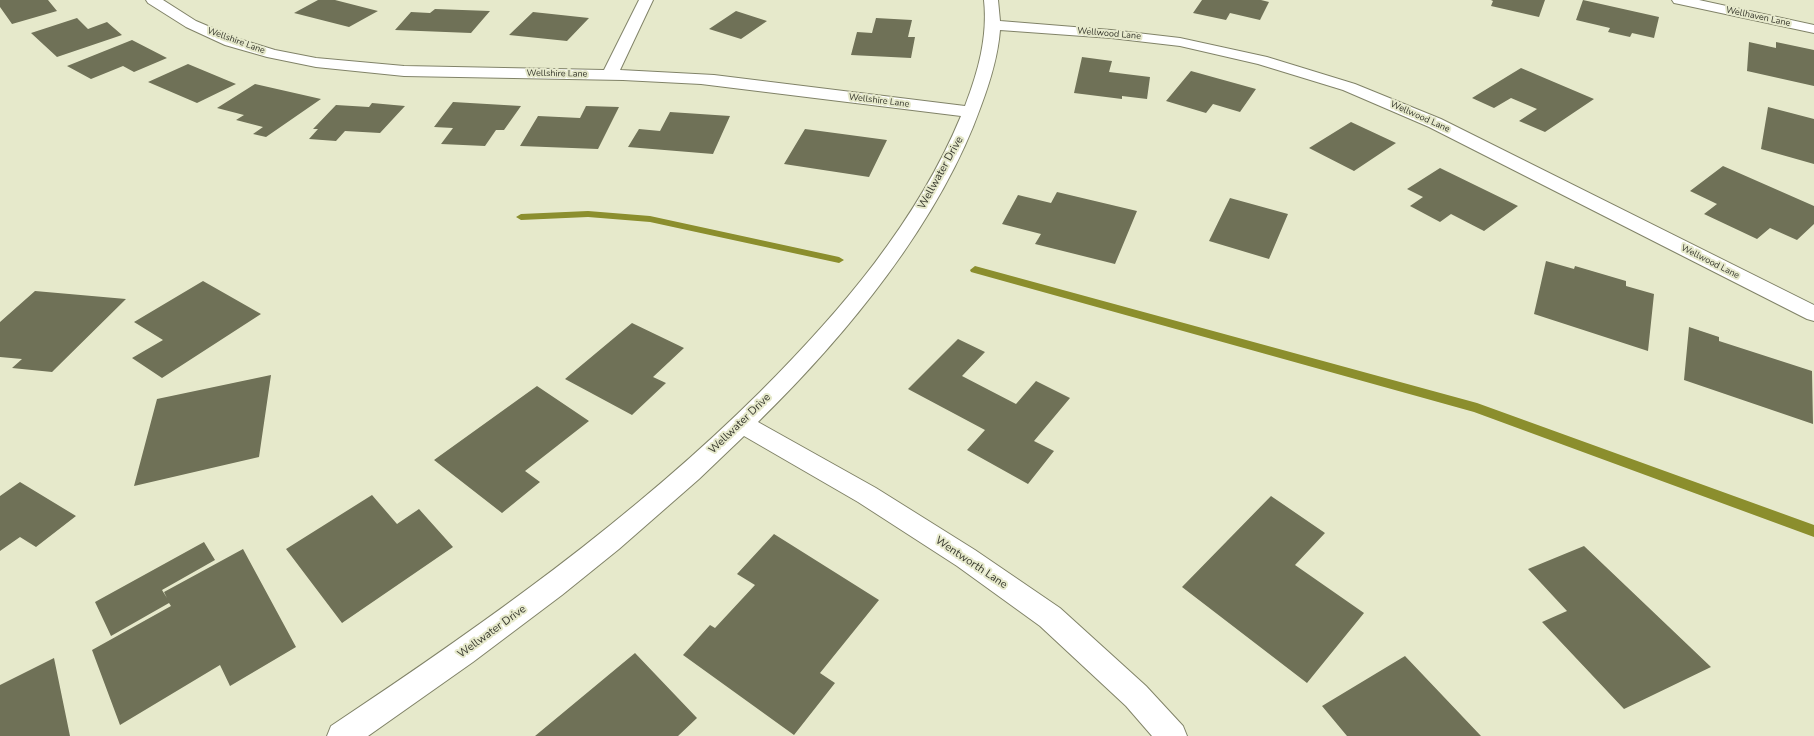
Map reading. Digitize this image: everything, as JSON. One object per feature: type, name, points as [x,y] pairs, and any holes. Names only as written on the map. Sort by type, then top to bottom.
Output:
[{"type":"street","name":"Wellshire Lane","points":[[154,0],[171,13],[233,41],[272,54],[352,68],[406,71],[610,74],[715,81],[972,112]]},
{"type":"street","points":[[610,74],[646,0]]},
{"type":"street","name":"Wellwater Drive","points":[[342,736],[504,624],[582,564],[657,501],[743,425],[822,341],[872,281],[909,229],[953,157],[972,112],[985,71],[993,26],[991,0]]},
{"type":"street","name":"Wellhaven Lane","points":[[1679,0],[1814,29]]},
{"type":"street","name":"Wellwood Lane","points":[[993,26],[1111,34],[1180,42],[1262,60],[1343,84],[1435,123],[1814,314]]},
{"type":"street","name":"Wentworth Lane","points":[[743,425],[867,495],[966,558],[1050,617],[1136,696],[1172,736]]},
{"type":"building","points":[[0,0],[48,0],[57,11],[12,24],[0,7]]},
{"type":"building","points":[[318,0],[335,0],[378,11],[349,27],[294,13]]},
{"type":"building","points":[[1202,0],[1261,0],[1269,2],[1260,20],[1230,13],[1226,20],[1193,13]]},
{"type":"building","points":[[1491,0],[1545,0],[1539,17],[1491,6],[1493,1]]},
{"type":"building","points":[[1583,0],[1659,17],[1654,38],[1632,33],[1630,37],[1608,32],[1610,28],[1576,20]]},
{"type":"building","points":[[435,9],[490,11],[471,33],[395,30],[411,12],[430,13]]},
{"type":"building","points":[[736,11],[767,21],[741,39],[709,29]]},
{"type":"building","points":[[533,12],[589,18],[567,41],[509,35]]},
{"type":"building","points":[[77,18],[88,29],[107,22],[122,35],[57,57],[31,33]]},
{"type":"building","points":[[876,18],[912,20],[908,37],[915,37],[911,58],[851,55],[857,32],[872,33]]},
{"type":"building","points":[[132,40],[167,58],[134,72],[123,66],[91,79],[67,66]]},
{"type":"building","points":[[1749,42],[1776,48],[1776,42],[1814,50],[1814,86],[1747,71]]},
{"type":"building","points":[[1082,57],[1112,61],[1109,72],[1150,77],[1147,99],[1122,96],[1122,99],[1074,93]]},
{"type":"building","points":[[188,64],[236,84],[197,103],[148,82]]},
{"type":"building","points":[[1521,68],[1594,99],[1545,132],[1519,121],[1537,109],[1511,98],[1494,108],[1472,98]]},
{"type":"building","points":[[1191,71],[1256,89],[1240,112],[1213,104],[1206,113],[1166,101]]},
{"type":"building","points":[[255,84],[321,99],[266,137],[253,134],[263,127],[236,120],[244,115],[217,108]]},
{"type":"building","points":[[453,102],[521,106],[504,130],[496,130],[485,146],[441,144],[453,128],[434,127]]},
{"type":"building","points":[[372,103],[405,106],[380,133],[345,131],[336,141],[309,139],[318,129],[313,129],[336,105],[369,107]]},
{"type":"building","points":[[586,106],[619,107],[598,149],[520,146],[538,116],[580,118]]},
{"type":"building","points":[[1768,107],[1814,119],[1814,164],[1761,149]]},
{"type":"building","points":[[670,112],[730,116],[713,154],[628,147],[639,129],[660,131]]},
{"type":"building","points":[[1351,122],[1396,143],[1354,171],[1309,148]]},
{"type":"building","points":[[805,129],[887,140],[869,177],[784,164]]},
{"type":"building","points":[[1723,166],[1814,206],[1814,224],[1797,240],[1770,228],[1757,239],[1704,214],[1717,204],[1690,191]]},
{"type":"building","points":[[1440,168],[1518,206],[1484,231],[1451,214],[1440,222],[1410,206],[1423,197],[1407,189]]},
{"type":"building","points":[[1057,192],[1137,211],[1115,264],[1035,244],[1041,234],[1002,224],[1018,195],[1051,203]]},
{"type":"building","points":[[1230,198],[1288,214],[1269,259],[1209,241]]},
{"type":"building","points":[[1546,261],[1574,269],[1575,266],[1626,281],[1626,286],[1654,294],[1648,351],[1534,314]]},
{"type":"building","points":[[203,281],[261,314],[162,378],[132,358],[163,340],[134,322]]},
{"type":"building","points":[[35,291],[126,299],[52,372],[12,368],[22,359],[0,357],[0,322]]},
{"type":"building","points":[[632,323],[684,348],[653,377],[666,383],[632,415],[565,379]]},
{"type":"building","points":[[1689,327],[1719,337],[1719,341],[1812,371],[1813,424],[1684,380]]},
{"type":"building","points":[[958,339],[985,352],[962,376],[1016,404],[1036,381],[1070,398],[1034,441],[1054,451],[1028,484],[967,450],[985,430],[908,389]]},
{"type":"building","points":[[271,375],[259,457],[134,486],[157,399]]},
{"type":"building","points":[[537,386],[589,421],[525,471],[540,482],[502,513],[434,460]]},
{"type":"building","points":[[20,482],[76,516],[36,547],[20,537],[0,551],[0,496]]},
{"type":"building","points":[[372,495],[397,524],[419,509],[453,547],[342,623],[286,549]]},
{"type":"building","points":[[1271,496],[1325,533],[1295,565],[1364,613],[1307,683],[1182,587]]},
{"type":"building","points":[[774,534],[879,600],[820,673],[835,683],[794,735],[683,655],[710,625],[715,628],[755,585],[737,574]]},
{"type":"building","points":[[204,542],[215,560],[162,590],[167,598],[164,592],[243,549],[296,647],[230,686],[220,665],[120,725],[92,650],[171,606],[169,603],[111,636],[95,602]]},
{"type":"building","points":[[1584,546],[1711,667],[1624,709],[1542,622],[1567,611],[1528,569]]},
{"type":"building","points":[[635,653],[697,718],[678,736],[535,736]]},
{"type":"building","points":[[1405,656],[1481,736],[1347,736],[1322,706]]},
{"type":"building","points":[[54,658],[70,736],[0,736],[0,685]]},
{"type":"waterway","points":[[521,217],[588,214],[650,219],[839,260]]},
{"type":"waterway","points":[[975,270],[1477,408],[1814,531]]}]
